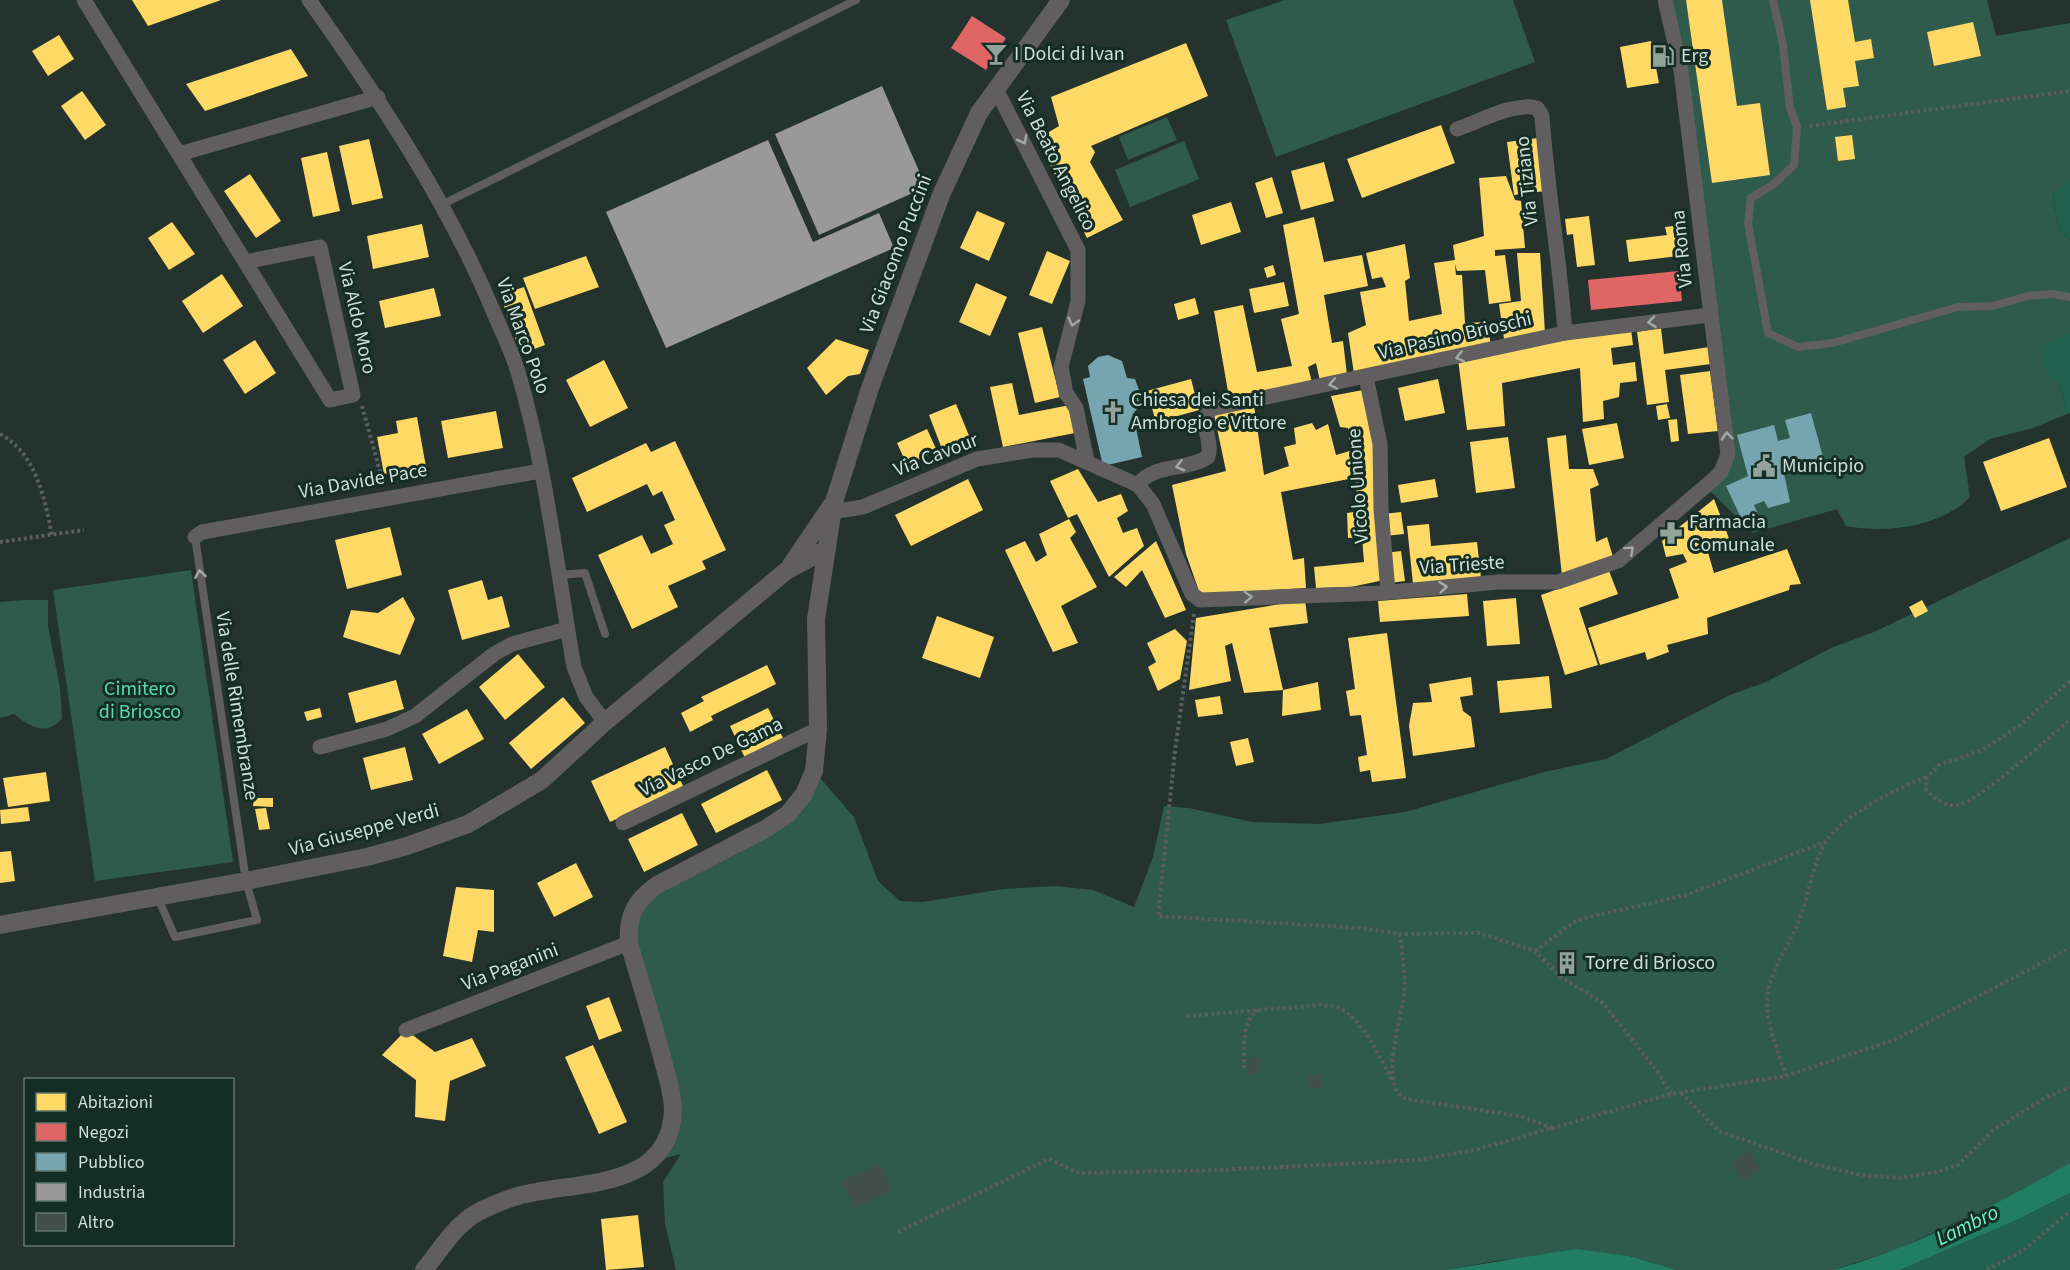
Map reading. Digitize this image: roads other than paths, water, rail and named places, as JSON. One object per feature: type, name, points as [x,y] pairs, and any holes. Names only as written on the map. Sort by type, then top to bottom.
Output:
[{"type":"street","name":"Via Aldo Moro","points":[[84,0],[179,154],[245,262],[330,400],[353,395],[320,247],[245,262]]},
{"type":"street","name":"Via Marco Polo","points":[[309,0],[378,97],[441,205],[476,271],[517,370],[540,471],[574,667],[586,697],[605,722]]},
{"type":"street","name":"Via Giacomo Puccini","points":[[629,944],[627,927],[640,898],[657,885],[767,828],[796,806],[814,771],[818,729],[816,619],[833,507],[902,300],[941,195],[980,113],[1061,0]]},
{"type":"street","name":"Via Roma","points":[[1665,0],[1683,82],[1700,207],[1710,315],[1728,454],[1721,472],[1706,487]]},
{"type":"street","name":"Via Beato Angelico","points":[[996,88],[1078,250],[1078,301],[1060,367],[1066,393],[1076,408],[1087,461]]},
{"type":"street","points":[[179,154],[378,97]]},
{"type":"street","name":"Via Tiziano","points":[[1457,129],[1514,109],[1528,106],[1538,108],[1542,116],[1565,333]]},
{"type":"street","name":"Via Pasino Brioschi","points":[[1131,482],[1149,474],[1202,460],[1208,456],[1210,451],[1204,422],[1211,410],[1565,333],[1710,315]]},
{"type":"street","name":"Vicolo Unione","points":[[1366,377],[1380,444],[1381,508],[1388,592]]},
{"type":"street","name":"Via Cavour","points":[[833,507],[863,507],[952,468],[1005,453],[1059,450],[1131,482]]},
{"type":"street","name":"Via Davide Pace","points":[[195,537],[202,532],[540,471]]},
{"type":"street","name":"Via Trieste","points":[[1131,482],[1154,504],[1196,597],[1388,592],[1498,582],[1558,582],[1618,561],[1706,487]]},
{"type":"street","points":[[786,571],[833,507]]},
{"type":"street","name":"Via Giuseppe Verdi","points":[[0,925],[246,881],[377,854],[468,824],[542,780],[605,722],[786,571],[827,549]]},
{"type":"street","points":[[320,747],[387,729],[415,716],[494,654],[512,644],[567,629]]},
{"type":"street","name":"Via Vasco De Gama","points":[[623,823],[818,729]]},
{"type":"street","points":[[424,1270],[447,1238],[466,1219],[482,1210],[518,1196],[605,1182],[624,1176],[649,1162],[663,1146],[670,1129],[673,1109],[660,1051],[629,944]]},
{"type":"street","name":"Via Paganini","points":[[406,1029],[629,944]]},
{"type":"lane","points":[[441,205],[856,0]]},
{"type":"lane","points":[[1773,0],[1783,45],[1790,108],[1797,127],[1794,165],[1774,184],[1751,198],[1748,223],[1768,333],[1797,347],[1833,343],[1958,307],[1993,306],[2028,296],[2052,294],[2070,297]]},
{"type":"lane","name":"Via delle Rimembranze","points":[[157,896],[175,937],[257,920],[246,881],[195,537]]},
{"type":"lane","points":[[558,575],[585,573],[605,634]]},
{"type":"water","name":"Lambro","points":[[2070,1163],[2070,1193],[2019,1219],[1900,1270],[1833,1270],[1864,1261],[1955,1224]]},
{"type":"water","points":[[1576,1249],[1629,1256],[1677,1270],[1445,1270]]},
{"type":"place","name":"I Dolci di Ivan","points":[[996,54]]},
{"type":"place","name":"Erg","points":[[1663,56]]},
{"type":"place","name":"Chiesa dei Santi Ambrogio e Vittore","points":[[1113,412]]},
{"type":"place","name":"Municipio","points":[[1764,466]]},
{"type":"place","name":"Farmacia Comunale","points":[[1671,533]]},
{"type":"place","name":"Torre di Briosco","points":[[1567,963]]},
{"type":"park label","name":"Cimitero di Briosco","points":[[140,700]]}]
